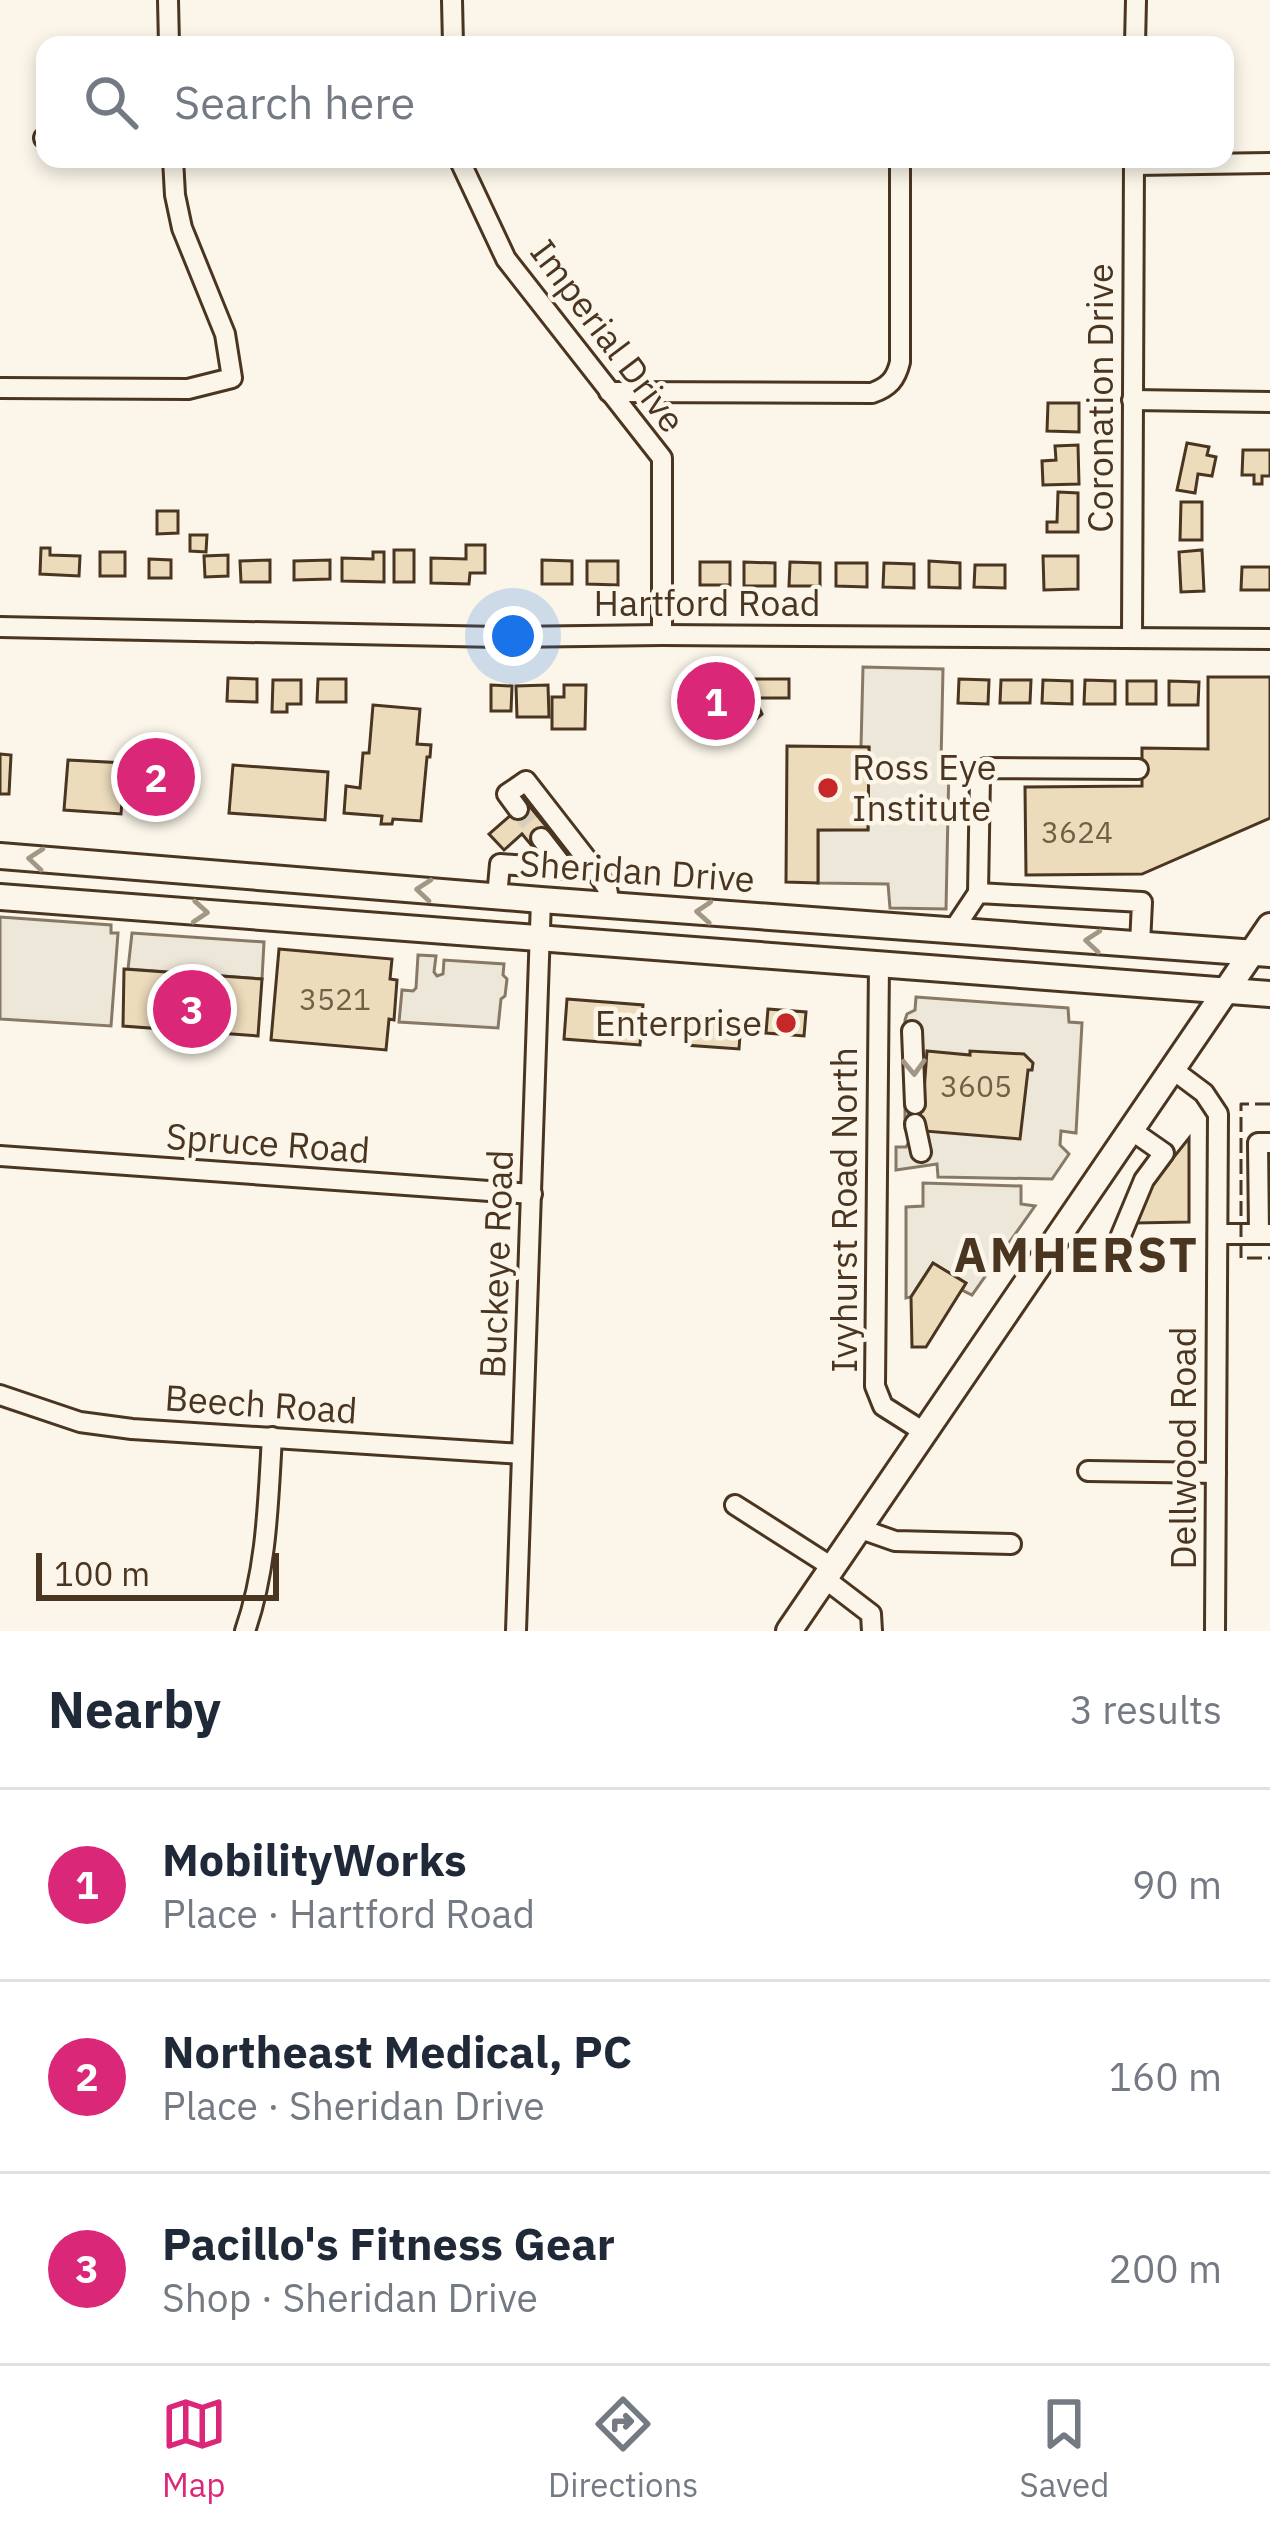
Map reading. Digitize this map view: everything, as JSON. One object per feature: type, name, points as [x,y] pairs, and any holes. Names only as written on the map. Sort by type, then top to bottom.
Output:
[{"type":"main road","name":"Sheridan Drive","points":[[0,856],[1261,954]]},
{"type":"main road","name":"Sheridan Drive","points":[[0,897],[1270,994]]},
{"type":"main road","points":[[789,1631],[1225,990],[1261,954],[1270,926]]},
{"type":"street","points":[[168,0],[169,36]]},
{"type":"street","points":[[452,0],[453,36]]},
{"type":"street","points":[[1135,36],[1136,0]]},
{"type":"street","points":[[1234,164],[1270,163]]},
{"type":"street","points":[[0,388],[188,389],[232,378],[225,334],[182,229],[174,168]]},
{"type":"street","name":"Imperial Drive","points":[[463,168],[506,259],[662,458],[662,635]]},
{"type":"street","points":[[609,392],[872,393],[892,382],[900,362],[900,168]]},
{"type":"street","name":"Coronation Drive","points":[[1132,638],[1134,168]]},
{"type":"street","points":[[1132,400],[1270,402]]},
{"type":"street","name":"Hartford Road","points":[[0,627],[500,637],[1270,639]]},
{"type":"street","points":[[954,929],[978,892],[980,775],[986,768],[1138,769]]},
{"type":"street","points":[[518,808],[507,794],[526,781],[596,871],[607,888],[610,905]]},
{"type":"street","points":[[542,838],[565,868]]},
{"type":"street","points":[[497,897],[500,864],[596,871]]},
{"type":"street","points":[[978,892],[1142,902],[1140,944]]},
{"type":"street","name":"Buckeye Road","points":[[516,1631],[541,900]]},
{"type":"street","name":"Ivyhurst Road North","points":[[879,964],[875,1386],[883,1406],[924,1432]]},
{"type":"street","points":[[912,1031],[921,1152]]},
{"type":"street","name":"Dellwood Road","points":[[1172,1069],[1204,1093],[1218,1114],[1215,1631]]},
{"type":"street","points":[[1131,1130],[1164,1153]]},
{"type":"street","points":[[1119,1240],[1144,1180],[1177,1136]]},
{"type":"street","points":[[1218,1234],[1265,1234],[1258,1143],[1270,1143]]},
{"type":"street","name":"Spruce Road","points":[[0,1156],[532,1194]]},
{"type":"street","name":"Beech Road","points":[[0,1396],[95,1425],[522,1454]]},
{"type":"street","points":[[245,1631],[265,1546],[272,1437]]},
{"type":"street","points":[[1088,1471],[1216,1473]]},
{"type":"street","points":[[735,1505],[828,1572],[871,1614],[872,1631]]},
{"type":"street","points":[[858,1528],[895,1541],[1011,1544]]},
{"type":"shaded area","points":[[863,667],[943,669],[941,763],[949,764],[946,909],[890,908],[888,884],[818,883],[818,830],[868,829],[869,748],[861,747]]},
{"type":"shaded area","points":[[0,917],[111,925],[111,933],[118,933],[111,1026],[0,1019]]},
{"type":"shaded area","points":[[132,933],[264,942],[262,979],[128,969]]},
{"type":"shaded area","points":[[418,955],[436,956],[437,976],[443,974],[444,960],[504,964],[507,979],[498,1028],[399,1022],[402,990],[416,988]]},
{"type":"shaded area","points":[[916,997],[1068,1008],[1069,1022],[1082,1023],[1076,1133],[1061,1131],[1060,1145],[1069,1154],[1052,1179],[938,1177],[937,1164],[896,1170],[896,1147],[906,1147],[910,1140],[905,1129],[905,1020],[915,1010]]},
{"type":"shaded area","points":[[923,1183],[1021,1186],[1021,1204],[1035,1206],[972,1295],[962,1290],[966,1283],[933,1263],[906,1298],[906,1207],[923,1206]]},
{"type":"building","points":[[1048,403],[1079,403],[1079,432],[1047,431]]},
{"type":"building","points":[[1187,443],[1209,447],[1207,455],[1216,457],[1212,476],[1198,474],[1195,493],[1177,490]]},
{"type":"building","points":[[1078,445],[1079,484],[1043,485],[1042,461],[1056,460],[1055,446]]},
{"type":"building","points":[[1243,450],[1270,450],[1270,476],[1262,476],[1262,484],[1254,484],[1254,475],[1242,475]]},
{"type":"building","points":[[1058,492],[1078,493],[1078,532],[1047,532],[1047,522],[1057,522]]},
{"type":"building","points":[[1181,502],[1202,502],[1202,540],[1180,540]]},
{"type":"building","points":[[157,511],[178,511],[178,533],[157,534]]},
{"type":"building","points":[[190,535],[207,535],[206,552],[190,551]]},
{"type":"building","points":[[466,545],[485,545],[485,573],[470,573],[469,584],[431,583],[431,558],[466,559]]},
{"type":"building","points":[[41,548],[50,548],[50,555],[80,556],[79,576],[40,574]]},
{"type":"building","points":[[394,550],[414,550],[414,582],[394,582]]},
{"type":"building","points":[[1202,550],[1204,591],[1181,592],[1179,552]]},
{"type":"building","points":[[100,552],[125,552],[125,576],[100,576]]},
{"type":"building","points":[[373,552],[384,552],[384,582],[342,581],[342,558],[373,559]]},
{"type":"building","points":[[228,555],[228,576],[205,577],[204,556]]},
{"type":"building","points":[[1043,556],[1078,556],[1078,589],[1044,590]]},
{"type":"building","points":[[149,559],[171,560],[171,578],[149,578]]},
{"type":"building","points":[[270,560],[270,582],[241,582],[240,561]]},
{"type":"building","points":[[330,560],[330,579],[294,580],[294,561]]},
{"type":"building","points":[[542,560],[572,561],[572,584],[542,584]]},
{"type":"building","points":[[587,561],[618,561],[618,585],[587,584]]},
{"type":"building","points":[[929,561],[960,563],[960,588],[929,587]]},
{"type":"building","points":[[700,562],[730,562],[730,585],[700,585]]},
{"type":"building","points":[[744,562],[775,563],[775,586],[744,586]]},
{"type":"building","points":[[790,562],[820,563],[820,586],[789,586]]},
{"type":"building","points":[[836,563],[867,563],[867,587],[836,586]]},
{"type":"building","points":[[884,563],[914,564],[914,588],[883,587]]},
{"type":"building","points":[[975,565],[1005,565],[1005,588],[974,587]]},
{"type":"building","points":[[1242,567],[1270,567],[1270,590],[1241,590]]},
{"type":"building","points":[[1208,677],[1270,677],[1270,818],[1142,874],[1026,875],[1025,787],[1142,786],[1142,748],[1208,749]]},
{"type":"building","points":[[228,678],[257,679],[257,702],[227,701]]},
{"type":"building","points":[[318,679],[346,679],[346,702],[317,702]]},
{"type":"building","points":[[737,679],[789,679],[789,698],[755,698],[762,714],[755,720],[745,713],[677,713],[678,683],[737,684]]},
{"type":"building","points":[[959,679],[989,680],[988,704],[958,703]]},
{"type":"building","points":[[273,680],[301,680],[301,704],[287,704],[287,712],[272,712]]},
{"type":"building","points":[[1001,680],[1031,680],[1030,703],[1000,703]]},
{"type":"building","points":[[1043,680],[1072,681],[1072,704],[1042,703]]},
{"type":"building","points":[[1085,680],[1115,681],[1115,704],[1084,704]]},
{"type":"building","points":[[1127,681],[1156,681],[1156,704],[1127,704]]},
{"type":"building","points":[[1169,681],[1199,682],[1198,705],[1169,705]]},
{"type":"building","points":[[491,685],[512,686],[511,711],[491,711]]},
{"type":"building","points":[[548,685],[549,717],[517,717],[516,686]]},
{"type":"building","points":[[564,685],[586,685],[585,729],[552,729],[552,697],[564,697]]},
{"type":"building","points":[[373,705],[420,709],[417,744],[431,745],[421,821],[393,819],[392,824],[381,824],[382,816],[344,813],[346,786],[360,788]]},
{"type":"building","name":"Ross Eye Institute","points":[[787,746],[869,747],[868,830],[818,830],[818,883],[786,882]]},
{"type":"building","points":[[0,754],[11,755],[9,794],[0,794]]},
{"type":"building","points":[[131,755],[183,760],[180,797],[163,796],[162,805],[152,804],[152,796],[128,794]]},
{"type":"building","points":[[68,760],[125,763],[121,814],[64,810]]},
{"type":"building","points":[[233,765],[328,772],[325,820],[229,813]]},
{"type":"building","points":[[526,802],[550,831],[532,846],[522,834],[504,850],[489,834]]},
{"type":"building","points":[[279,949],[392,959],[390,979],[397,980],[386,1050],[271,1040]]},
{"type":"building","points":[[124,969],[262,979],[258,1036],[123,1026]]},
{"type":"building","points":[[567,999],[643,1005],[640,1045],[564,1039]]},
{"type":"building","name":"Enterprise","points":[[768,1009],[806,1012],[804,1036],[766,1033]]},
{"type":"building","points":[[688,1016],[741,1021],[739,1049],[685,1045]]},
{"type":"building","points":[[927,1051],[1024,1054],[1033,1063],[1028,1070],[1020,1139],[924,1131],[925,1125],[908,1123],[910,1104],[923,1105]]},
{"type":"building","points":[[1189,1138],[1189,1222],[1135,1223],[1150,1187]]},
{"type":"building","points":[[933,1263],[966,1283],[926,1347],[912,1347],[911,1297]]},
{"type":"tunnel","points":[[518,809],[541,838]]},
{"type":"fence","points":[[1270,1104],[1241,1104],[1241,1258],[1270,1258]]},
{"type":"place","name":"MobilityWorks","points":[[716,701]]},
{"type":"place","name":"Northeast Medical, PC","points":[[156,777]]},
{"type":"place","name":"Ross Eye Institute","points":[[828,788]]},
{"type":"place","name":"Pacillo's Fitness Gear","points":[[192,1009]]},
{"type":"place","name":"Enterprise","points":[[786,1023]]},
{"type":"district","name":"AMHERST","points":[[1077,1255]]}]
